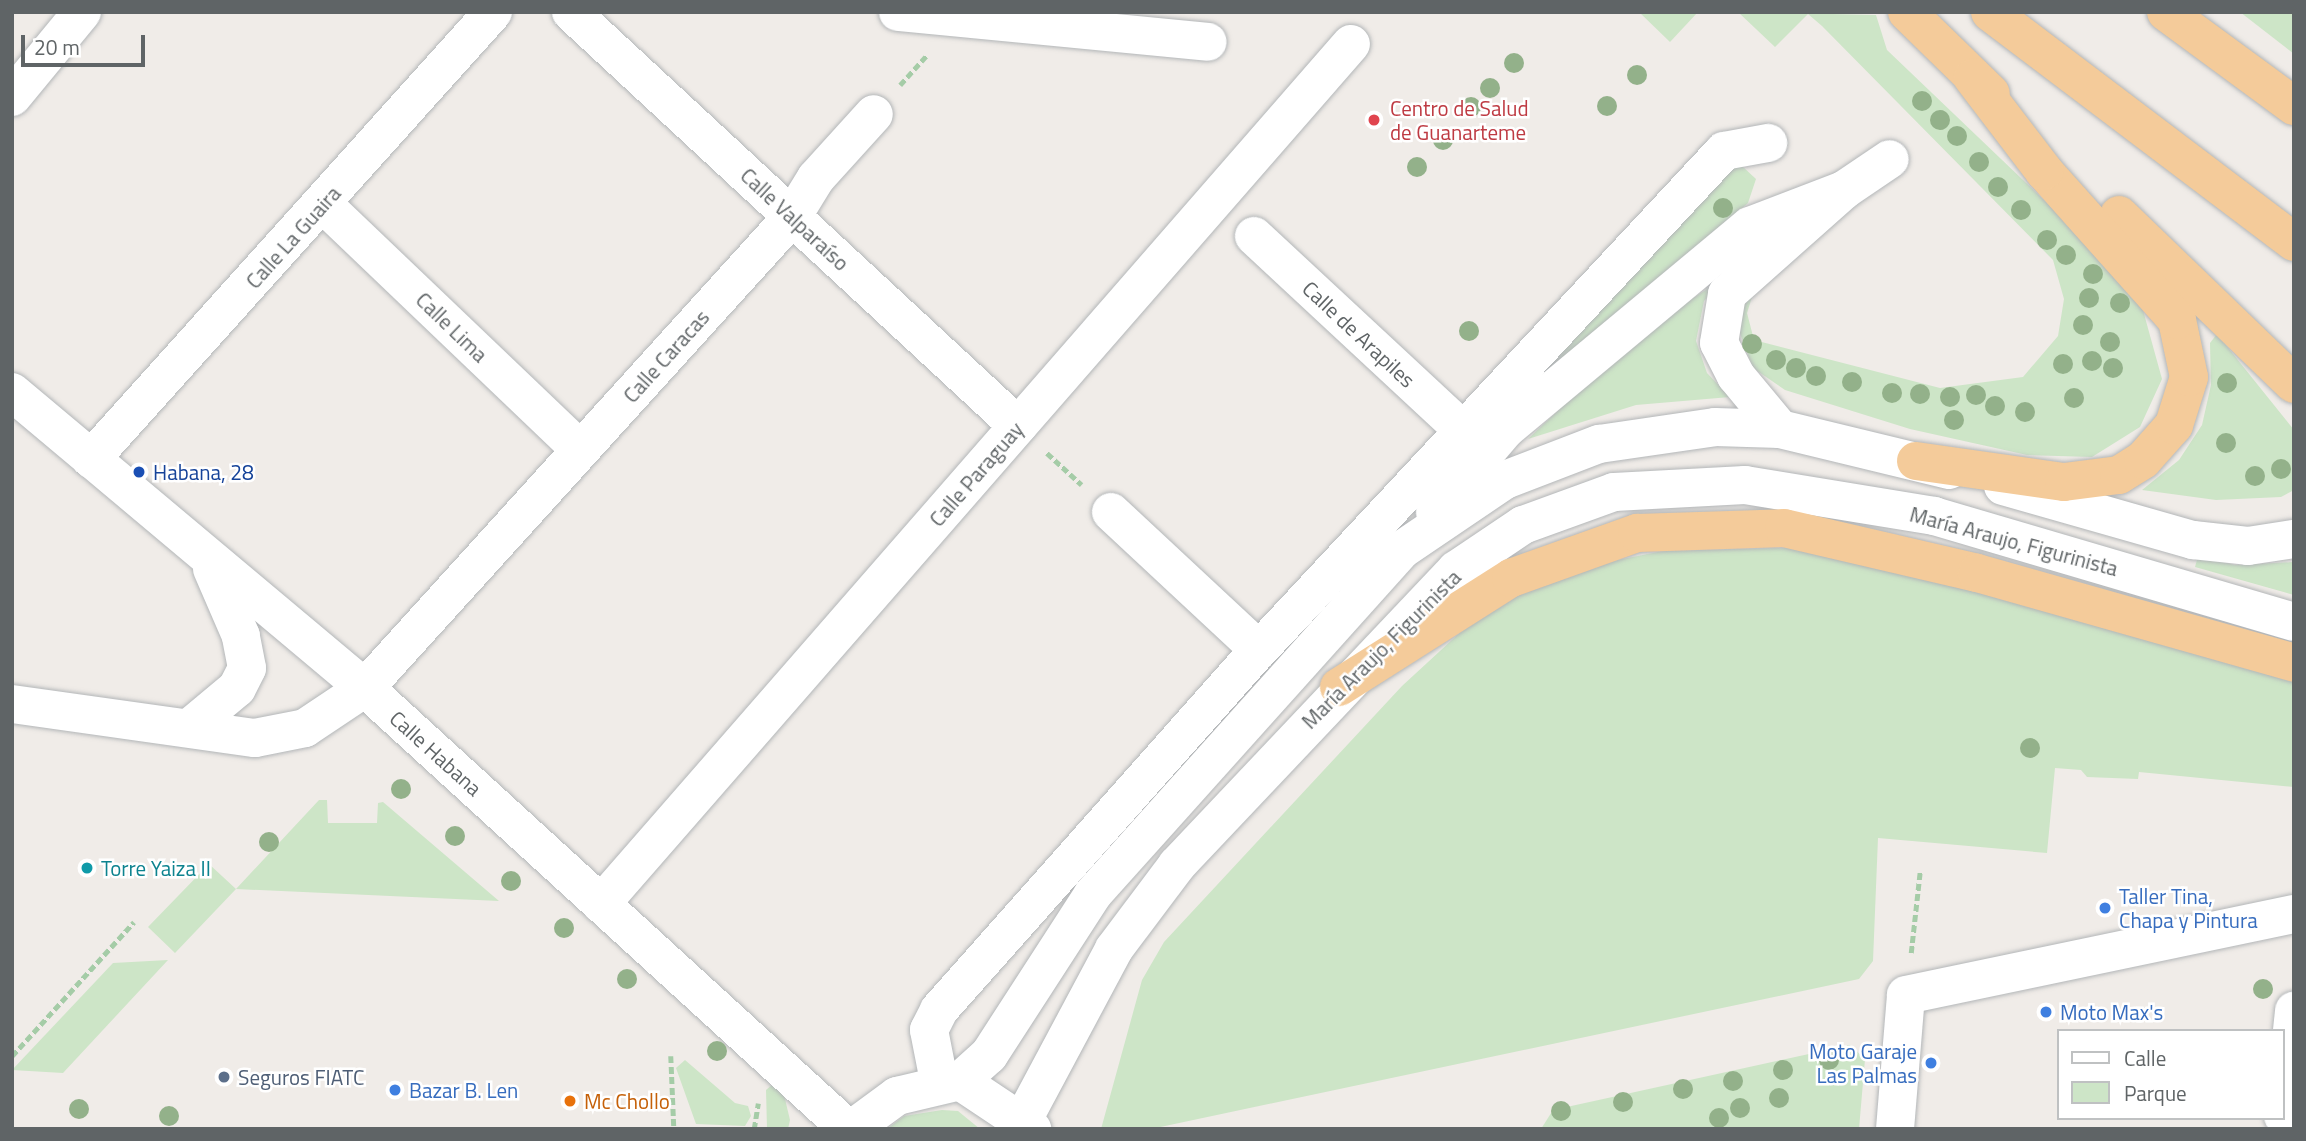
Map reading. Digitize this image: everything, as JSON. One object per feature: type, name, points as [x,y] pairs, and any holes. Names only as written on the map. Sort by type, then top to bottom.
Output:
[{"type":"highway","points":[[1907,12],[2294,384]]},
{"type":"highway","points":[[1990,12],[2294,242]]},
{"type":"highway","points":[[2166,12],[2294,106]]},
{"type":"highway","points":[[1916,461],[2064,482],[2119,475],[2143,460],[2174,425],[2189,377],[2177,320],[2044,171],[1973,78]]},
{"type":"highway","points":[[1339,687],[1511,578],[1637,533],[1784,528],[1977,573],[2294,663]]},
{"type":"street","points":[[12,97],[82,12]]},
{"type":"street","name":"Calle La Guaira","points":[[91,460],[493,12]]},
{"type":"street","name":"Calle Valparaíso","points":[[571,12],[1018,426]]},
{"type":"street","points":[[898,12],[1208,41]]},
{"type":"street","name":"Calle Paraguay","points":[[601,904],[1352,44]]},
{"type":"street","name":"Calle Caracas","points":[[12,704],[256,738],[305,729],[365,688],[792,217],[816,178],[874,114]]},
{"type":"street","points":[[1016,1123],[950,1081],[929,1030],[939,1010],[1259,650],[1724,151],[1768,143]]},
{"type":"street","points":[[1780,429],[1736,376],[1719,343],[1718,320],[1727,294],[1843,190],[1890,159]]},
{"type":"street","points":[[850,1129],[897,1096],[950,1081],[989,1055],[1093,894],[1403,549],[1506,429],[1631,322],[1750,226],[1843,190]]},
{"type":"street","name":"Calle Lima","points":[[323,204],[580,450]]},
{"type":"street","name":"Calle de Arapiles","points":[[1254,236],[1464,431]]},
{"type":"street","name":"Calle Habana","points":[[12,392],[209,562],[365,688],[850,1129]]},
{"type":"street","points":[[1403,549],[1506,480],[1599,444],[1715,427],[1780,429],[1916,461],[2193,540],[2248,546],[2294,540]]},
{"type":"street","name":"María Araujo, Figurinista","points":[[1016,1123],[1114,948],[1177,865],[1339,687],[1456,570],[1523,525],[1614,492],[1745,485],[1934,516],[2294,622]]},
{"type":"street","points":[[1111,512],[1259,650]]},
{"type":"street","points":[[189,728],[237,688],[247,668],[241,636],[209,562]]},
{"type":"street","points":[[1895,1129],[1906,995],[2294,914]]},
{"type":"street","points":[[2285,1098],[2294,1011]]},
{"type":"path","points":[[874,114],[961,19]]},
{"type":"path","points":[[1018,426],[1111,512]]},
{"type":"path","points":[[1906,995],[1920,872]]},
{"type":"path","points":[[12,1056],[134,922]]},
{"type":"path","points":[[671,1056],[674,1128]]},
{"type":"green space","points":[[1639,12],[1698,12],[1670,42]]},
{"type":"green space","points":[[1738,12],[1876,15],[1887,50],[2117,270],[2141,303],[2162,379],[2140,427],[2092,457],[2027,455],[1910,429],[1785,390],[1753,368],[1739,331],[1743,305],[1753,294],[1747,313],[1754,340],[1940,388],[2023,377],[2058,336],[2064,299],[2053,260],[1822,26],[1808,14],[1775,47]]},
{"type":"green space","points":[[2240,12],[2294,12],[2294,54]]},
{"type":"green space","points":[[1742,166],[1756,179],[1748,203],[1514,405],[1731,169]]},
{"type":"green space","points":[[1723,279],[1704,301],[1696,341],[1707,373],[1730,397],[1636,405],[1528,439],[1643,330]]},
{"type":"green space","points":[[2217,334],[2294,430],[2294,490],[2281,497],[2216,500],[2142,490],[2179,460],[2202,425],[2211,385],[2210,343]]},
{"type":"green space","points":[[1823,547],[2294,677],[2294,787],[2139,772],[2138,779],[2087,777],[2081,770],[2055,768],[2047,853],[1878,838],[1873,961],[1859,979],[1151,1129],[1101,1129],[1142,980],[1164,942],[1402,686],[1491,604],[1587,566],[1663,551]]},
{"type":"green space","points":[[2198,556],[2235,565],[2294,562],[2294,595],[2195,567]]},
{"type":"green space","points":[[319,800],[327,800],[328,823],[377,823],[378,803],[383,802],[499,901],[236,889]]},
{"type":"green space","points":[[209,864],[236,889],[175,953],[148,927]]},
{"type":"green space","points":[[168,960],[63,1073],[12,1070],[113,963]]},
{"type":"green space","points":[[1850,1045],[1865,1059],[1859,1129],[1541,1129],[1553,1110]]},
{"type":"green space","points":[[685,1060],[735,1103],[748,1106],[751,1116],[745,1126],[696,1124],[676,1068]]},
{"type":"green space","points":[[780,1078],[790,1120],[788,1129],[767,1129],[766,1090]]},
{"type":"green space","points":[[942,1110],[958,1111],[980,1129],[887,1129],[904,1116]]},
{"type":"place","name":"Centro de Salud de Guanarteme","points":[[1374,120]]},
{"type":"place","name":"Habana, 28","points":[[139,472]]},
{"type":"place","name":"Torre Yaiza II","points":[[87,868]]},
{"type":"place","name":"Taller Tina, Chapa y Pintura","points":[[2105,908]]},
{"type":"place","name":"Moto Max's","points":[[2046,1012]]},
{"type":"place","name":"Moto Garaje Las Palmas","points":[[1931,1063]]},
{"type":"place","name":"Seguros FIATC","points":[[224,1077]]},
{"type":"place","name":"Bazar B. Len","points":[[395,1090]]},
{"type":"place","name":"Mc Chollo","points":[[570,1101]]}]
